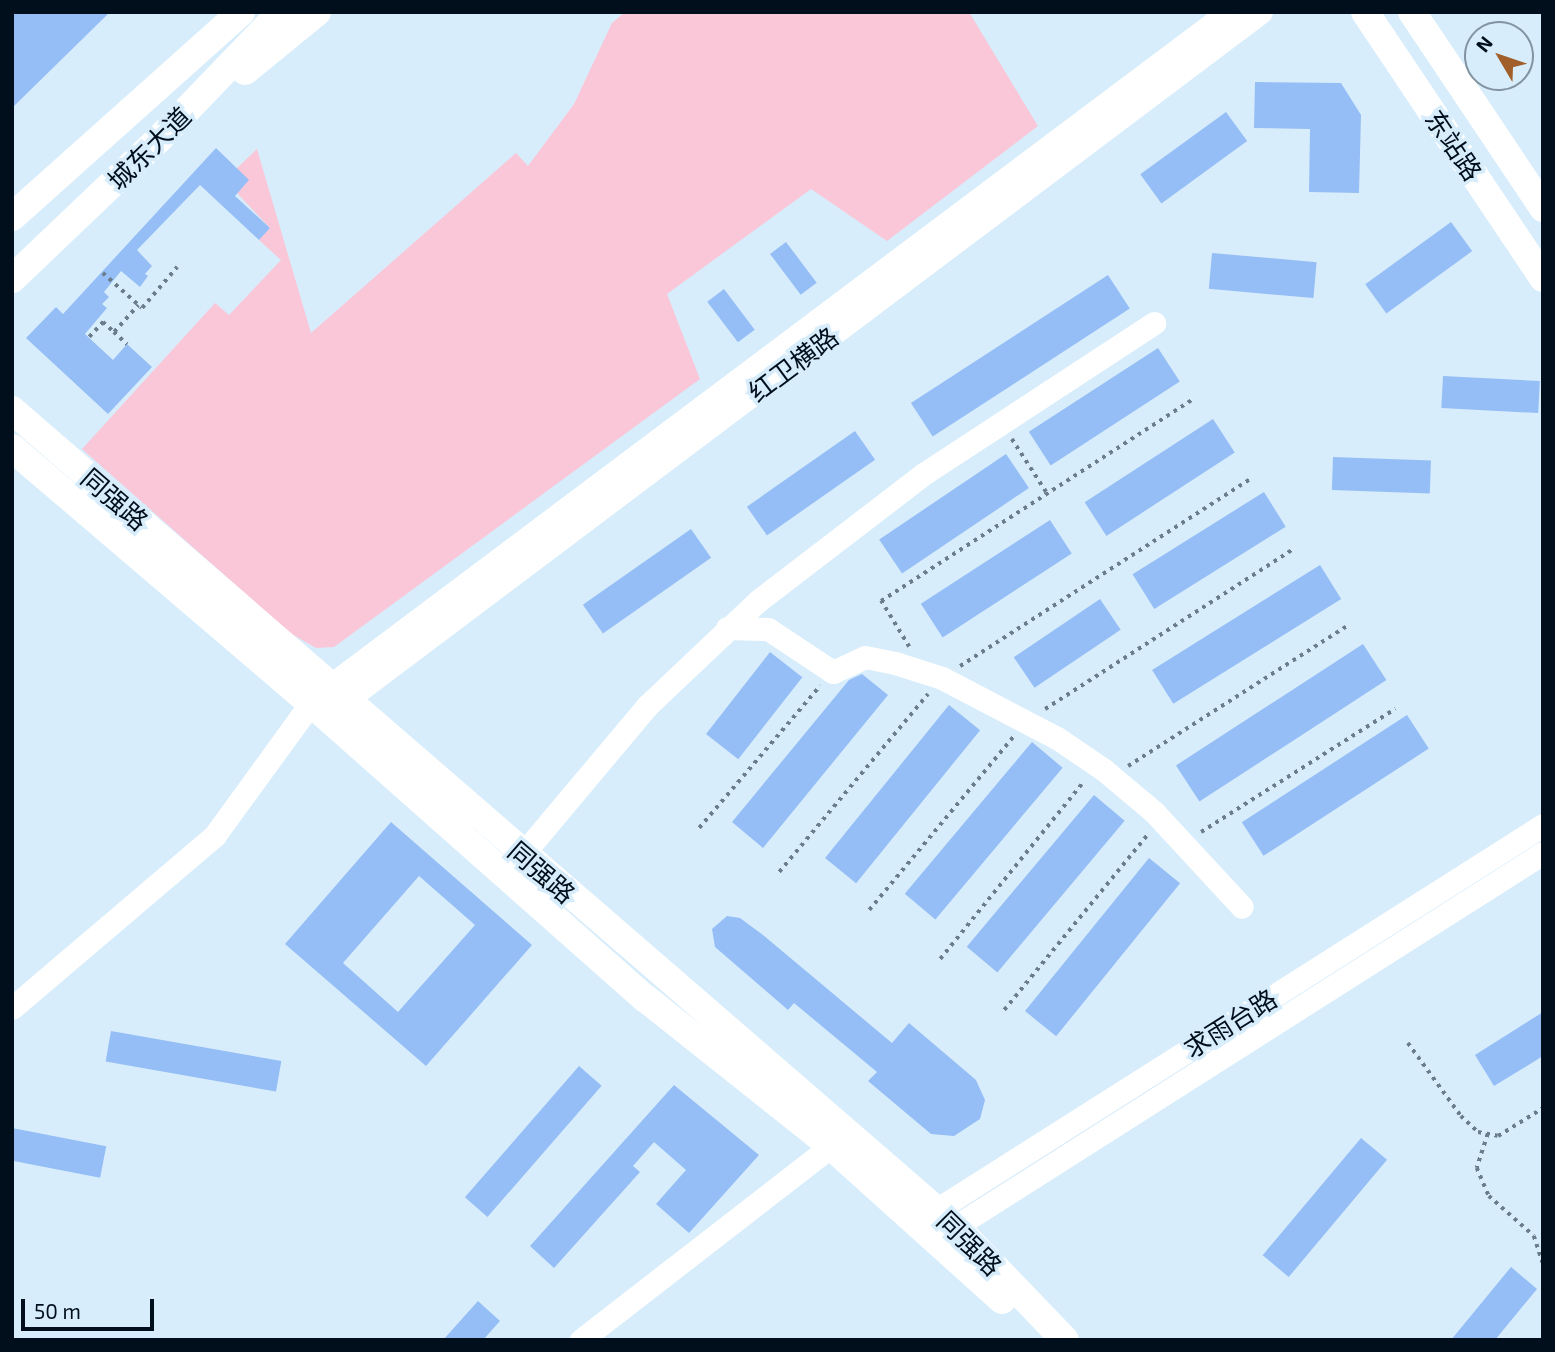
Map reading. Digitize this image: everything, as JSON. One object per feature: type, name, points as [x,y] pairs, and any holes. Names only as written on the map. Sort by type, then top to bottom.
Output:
[{"type":"main road","points":[[126,118],[213,12]]},
{"type":"main road","name":"城东大道","points":[[12,218],[241,12]]},
{"type":"main road","name":"城东大道","points":[[12,279],[158,140],[281,12]]},
{"type":"main road","points":[[158,140],[317,12]]},
{"type":"main road","name":"东站路","points":[[1365,12],[1543,278]]},
{"type":"main road","name":"东站路","points":[[1412,12],[1543,208]]},
{"type":"main road","name":"同强路","points":[[12,410],[329,701],[645,998],[831,1146],[936,1224],[1043,1340]]},
{"type":"main road","name":"同强路","points":[[12,448],[522,855],[1065,1340]]},
{"type":"street","name":"红卫横路","points":[[329,701],[1228,12]]},
{"type":"street","name":"红卫横路","points":[[329,701],[1261,12]]},
{"type":"street","points":[[522,855],[648,705],[766,594],[925,473],[1154,323]]},
{"type":"street","points":[[766,594],[768,629]]},
{"type":"street","points":[[727,628],[768,629],[833,672],[865,657],[933,676],[1026,722],[1104,771],[1160,819],[1242,907]]},
{"type":"street","points":[[12,1008],[215,835],[329,701]]},
{"type":"street","name":"求雨台路","points":[[936,1224],[1543,825]]},
{"type":"street","name":"求雨台路","points":[[936,1224],[1543,853]]},
{"type":"street","points":[[581,1340],[831,1146]]},
{"type":"path","points":[[103,273],[142,308],[177,267]]},
{"type":"path","points":[[114,332],[138,304]]},
{"type":"path","points":[[89,337],[103,322],[127,344]]},
{"type":"path","points":[[933,676],[881,601],[1193,399]]},
{"type":"path","points":[[1001,424],[1047,494]]},
{"type":"path","points":[[779,872],[933,676],[1249,480]]},
{"type":"path","points":[[869,910],[1026,722],[1295,548]]},
{"type":"path","points":[[940,959],[1104,771],[1347,626]]},
{"type":"path","points":[[699,828],[833,672]]},
{"type":"path","points":[[1184,843],[1395,709]]},
{"type":"path","points":[[1004,1010],[1160,819]]},
{"type":"path","points":[[1408,1044],[1461,1116],[1488,1134],[1498,1136],[1543,1108]]},
{"type":"path","points":[[1488,1134],[1477,1168],[1489,1196],[1534,1236],[1543,1263]]},
{"type":"shaded area","points":[[625,12],[969,12],[1038,126],[887,241],[811,189],[667,294],[700,379],[334,647],[316,648],[290,633],[82,449],[215,303],[229,315],[281,260],[259,240],[270,228],[237,193],[236,169],[257,149],[311,333],[516,153],[528,166],[574,104],[612,23]]},
{"type":"building","points":[[12,12],[110,12],[12,108]]},
{"type":"building","points":[[1255,82],[1341,83],[1361,115],[1359,193],[1309,192],[1310,129],[1254,128]]},
{"type":"building","points":[[1226,112],[1247,141],[1161,203],[1140,174]]},
{"type":"building","points":[[216,148],[249,180],[235,196],[270,228],[259,240],[200,185],[137,250],[152,266],[145,274],[148,276],[140,287],[121,271],[104,292],[109,297],[102,304],[107,308],[85,334],[113,360],[127,344],[152,367],[108,414],[26,338],[56,307],[63,314]]},
{"type":"building","points":[[1451,222],[1472,251],[1386,313],[1365,284]]},
{"type":"building","points":[[786,242],[817,283],[801,295],[770,254]]},
{"type":"building","points":[[1212,253],[1317,262],[1313,298],[1209,289]]},
{"type":"building","points":[[1108,275],[1130,309],[933,437],[911,403]]},
{"type":"building","points":[[724,289],[755,330],[738,342],[707,302]]},
{"type":"building","points":[[1158,348],[1180,382],[1051,465],[1029,432]]},
{"type":"building","points":[[1443,376],[1540,381],[1538,413],[1441,408]]},
{"type":"building","points":[[1213,419],[1235,453],[1106,536],[1085,502]]},
{"type":"building","points":[[855,431],[875,460],[767,535],[747,507]]},
{"type":"building","points":[[1006,454],[1029,488],[902,574],[879,540]]},
{"type":"building","points":[[1333,457],[1431,460],[1430,493],[1332,490]]},
{"type":"building","points":[[1264,492],[1286,527],[1154,609],[1133,574]]},
{"type":"building","points":[[1050,520],[1072,554],[943,637],[921,604]]},
{"type":"building","points":[[691,529],[711,558],[603,633],[583,605]]},
{"type":"building","points":[[1320,565],[1341,599],[1173,704],[1152,670]]},
{"type":"building","points":[[1100,599],[1121,630],[1034,688],[1014,657]]},
{"type":"building","points":[[1363,644],[1386,680],[1199,802],[1176,765]]},
{"type":"building","points":[[770,652],[802,677],[738,759],[706,734]]},
{"type":"building","points":[[862,674],[888,695],[763,848],[732,822],[849,680]]},
{"type":"building","points":[[949,705],[980,730],[856,883],[825,858]]},
{"type":"building","points":[[1407,715],[1429,749],[1264,856],[1242,822]]},
{"type":"building","points":[[1032,742],[1063,768],[935,919],[905,894]]},
{"type":"building","points":[[1094,795],[1125,821],[997,972],[967,947]]},
{"type":"building","points":[[391,822],[532,945],[426,1066],[285,944]],"holes":[[[419,876],[475,925],[398,1012],[343,963]]]},
{"type":"building","points":[[1149,858],[1180,883],[1056,1036],[1025,1011]]},
{"type":"building","points":[[727,916],[740,918],[763,935],[892,1043],[909,1023],[976,1080],[985,1100],[980,1119],[954,1136],[931,1134],[868,1081],[877,1072],[794,1003],[788,1010],[715,947],[712,929]]},
{"type":"building","points":[[1543,1012],[1543,1056],[1494,1086],[1475,1055]]},
{"type":"building","points":[[111,1031],[281,1061],[276,1092],[106,1062]]},
{"type":"building","points":[[579,1066],[602,1086],[487,1217],[465,1197]]},
{"type":"building","points":[[674,1085],[759,1155],[689,1233],[656,1204],[686,1170],[654,1142],[633,1166],[640,1172],[554,1268],[530,1246]]},
{"type":"building","points":[[12,1128],[106,1146],[100,1178],[12,1161]]},
{"type":"building","points":[[1361,1138],[1387,1160],[1289,1277],[1263,1255]]},
{"type":"building","points":[[1511,1267],[1537,1289],[1495,1340],[1451,1340]]},
{"type":"building","points":[[478,1301],[500,1321],[483,1340],[443,1340]]}]
